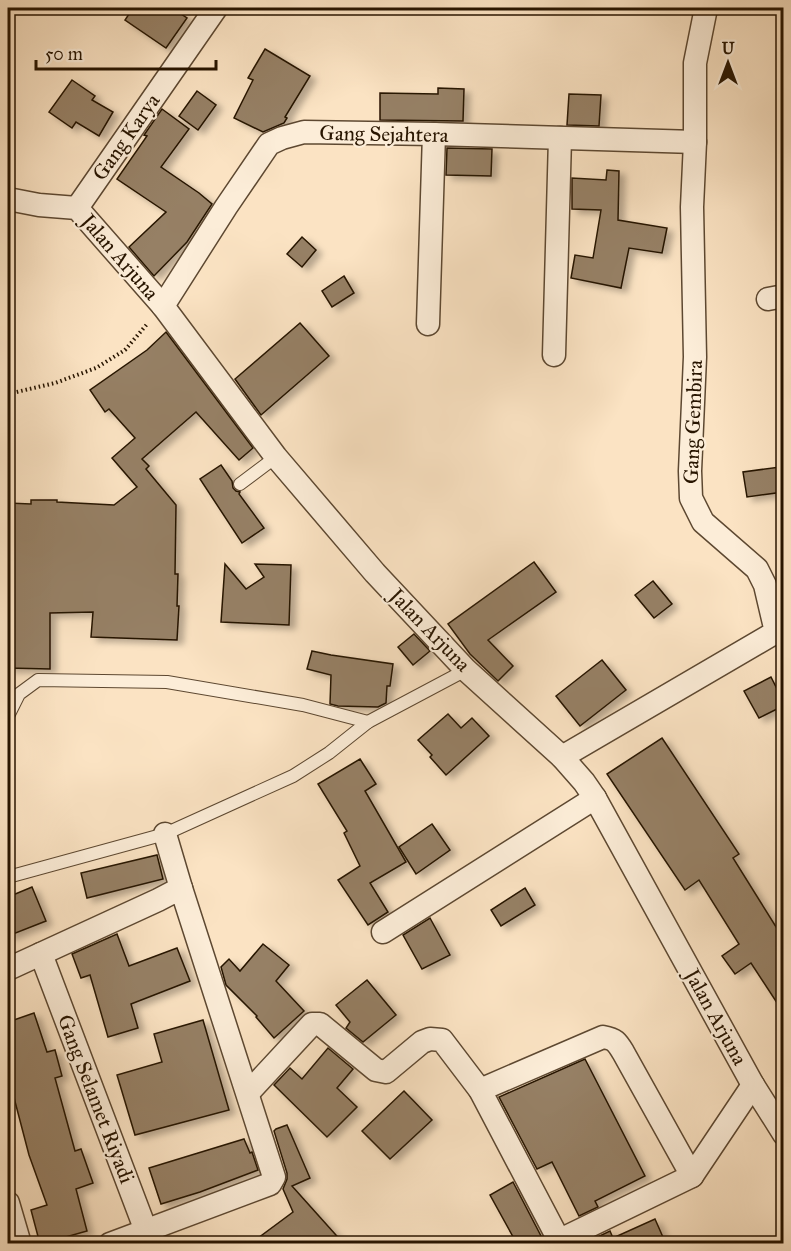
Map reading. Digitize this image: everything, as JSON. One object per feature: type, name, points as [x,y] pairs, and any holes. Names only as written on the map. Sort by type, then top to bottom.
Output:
[{"type":"street","name":"Gang Karya","points":[[77,208],[216,8]]},
{"type":"street","name":"Gang Gembira","points":[[562,757],[780,631],[765,585],[757,569],[703,522],[691,498],[695,357],[692,207],[695,63],[706,8]]},
{"type":"street","name":"Gang Sejahtera","points":[[163,306],[269,144],[282,138],[304,132],[695,142]]},
{"type":"street","points":[[428,324],[434,134]]},
{"type":"street","points":[[554,355],[560,138]]},
{"type":"street","name":"Jalan Arjuna","points":[[8,199],[39,205],[77,208],[163,306],[276,457],[375,573],[466,670],[562,757],[584,782],[595,798],[753,1085],[783,1134]]},
{"type":"street","points":[[383,932],[595,798]]},
{"type":"street","points":[[110,1244],[148,1237],[270,1184],[274,1177],[165,834]]},
{"type":"street","points":[[8,969],[181,888]]},
{"type":"street","name":"Gang Selamet Riyadi","points":[[41,954],[148,1237]]},
{"type":"street","points":[[248,1092],[312,1024],[320,1024],[376,1070],[386,1072],[422,1042],[430,1038],[442,1040],[480,1090],[557,1242],[692,1176],[753,1085]]},
{"type":"street","points":[[480,1090],[603,1037],[613,1038],[617,1041],[692,1176]]},
{"type":"street","points":[[8,1203],[20,1244]]},
{"type":"lane","points":[[240,484],[276,457]]},
{"type":"lane","points":[[8,877],[165,834],[293,776],[329,753],[368,722],[466,670]]},
{"type":"lane","points":[[8,716],[20,694],[38,680],[167,682],[303,705],[368,722]]},
{"type":"path","points":[[8,394],[56,383],[96,368],[125,350],[163,306]]},
{"type":"building","points":[[133,8],[172,8],[187,18],[166,48],[125,20]]},
{"type":"building","points":[[265,49],[310,76],[285,117],[287,118],[284,123],[263,132],[234,118],[253,80],[248,78]]},
{"type":"building","points":[[72,80],[95,96],[92,100],[113,112],[99,136],[76,122],[72,128],[49,112]]},
{"type":"building","points":[[438,88],[464,89],[463,121],[380,120],[380,93],[438,94]]},
{"type":"building","points":[[197,91],[216,105],[198,130],[179,116]]},
{"type":"building","points":[[569,94],[601,95],[599,126],[567,125]]},
{"type":"building","points":[[162,109],[189,129],[161,167],[212,204],[187,242],[154,276],[129,247],[166,212],[117,179],[147,136],[144,135]]},
{"type":"building","points":[[447,148],[492,149],[491,176],[446,175]]},
{"type":"building","points":[[607,170],[619,171],[618,220],[667,228],[662,253],[629,248],[621,288],[571,278],[575,255],[593,258],[601,210],[572,209],[572,178],[606,180]]},
{"type":"building","points":[[302,237],[316,250],[302,267],[287,254]]},
{"type":"building","points":[[344,276],[354,293],[332,307],[322,291]]},
{"type":"building","points":[[300,323],[329,356],[261,415],[235,379]]},
{"type":"building","points":[[166,332],[253,448],[239,460],[196,412],[142,459],[149,466],[146,469],[176,505],[175,574],[178,574],[177,606],[179,606],[177,640],[91,637],[93,612],[50,613],[50,669],[8,668],[8,503],[31,504],[31,500],[57,500],[57,502],[114,505],[137,487],[112,458],[135,438],[109,409],[105,412],[90,390],[147,350]]},
{"type":"building","points":[[221,465],[232,481],[233,488],[240,492],[239,494],[264,528],[242,543],[200,479]]},
{"type":"building","points":[[780,467],[783,492],[747,497],[743,472]]},
{"type":"building","points":[[534,562],[556,592],[488,640],[513,666],[498,681],[470,654],[448,624]]},
{"type":"building","points":[[225,564],[246,589],[264,577],[255,564],[291,565],[289,625],[221,622]]},
{"type":"building","points":[[653,581],[672,604],[654,618],[635,595]]},
{"type":"building","points":[[414,634],[430,651],[413,665],[398,647]]},
{"type":"building","points":[[312,651],[393,664],[390,686],[387,686],[386,703],[378,707],[330,704],[331,675],[307,669]]},
{"type":"building","points":[[602,660],[626,690],[580,726],[556,696]]},
{"type":"building","points":[[771,677],[783,701],[783,706],[759,718],[744,691]]},
{"type":"building","points":[[448,714],[461,728],[472,718],[489,736],[446,775],[418,740]]},
{"type":"building","points":[[662,738],[739,854],[733,858],[783,938],[783,1012],[751,963],[735,974],[722,956],[739,944],[699,880],[685,890],[607,774]]},
{"type":"building","points":[[360,759],[376,784],[365,791],[406,862],[370,883],[388,912],[368,925],[338,880],[360,866],[344,833],[347,831],[318,784]]},
{"type":"building","points":[[432,824],[450,850],[416,874],[399,847]]},
{"type":"building","points":[[157,855],[163,879],[87,898],[81,873]]},
{"type":"building","points":[[32,887],[46,921],[8,936],[8,897]]},
{"type":"building","points":[[525,888],[535,905],[501,926],[491,910]]},
{"type":"building","points":[[430,918],[450,955],[422,969],[403,935]]},
{"type":"building","points":[[117,934],[129,966],[177,948],[190,981],[131,1004],[138,1028],[108,1037],[90,975],[81,978],[72,954]]},
{"type":"building","points":[[263,944],[289,965],[276,981],[304,1011],[274,1038],[257,1016],[226,985],[221,967],[229,959],[240,971]]},
{"type":"building","points":[[367,980],[396,1015],[363,1042],[346,1028],[350,1022],[336,1005]]},
{"type":"building","points":[[34,1013],[47,1052],[55,1050],[62,1076],[55,1078],[75,1151],[81,1149],[93,1183],[76,1189],[87,1231],[41,1244],[31,1210],[47,1205],[29,1155],[12,1090],[8,1091],[8,1022]]},
{"type":"building","points":[[203,1020],[229,1110],[135,1135],[117,1075],[162,1062],[154,1034]]},
{"type":"building","points":[[328,1048],[353,1069],[337,1088],[357,1107],[327,1137],[274,1085],[290,1068],[302,1079]]},
{"type":"building","points":[[585,1059],[645,1176],[595,1201],[598,1207],[579,1216],[552,1162],[537,1169],[499,1097]]},
{"type":"building","points":[[404,1091],[432,1120],[390,1159],[362,1131]]},
{"type":"building","points":[[287,1125],[310,1178],[292,1186],[344,1244],[250,1244],[293,1212],[283,1189],[287,1173],[274,1131]]},
{"type":"building","points":[[244,1139],[250,1153],[252,1152],[258,1170],[161,1204],[149,1168]]},
{"type":"building","points":[[513,1182],[541,1236],[539,1244],[517,1244],[490,1195]]},
{"type":"building","points":[[655,1219],[666,1244],[593,1244],[591,1240],[610,1231],[613,1238]]}]
